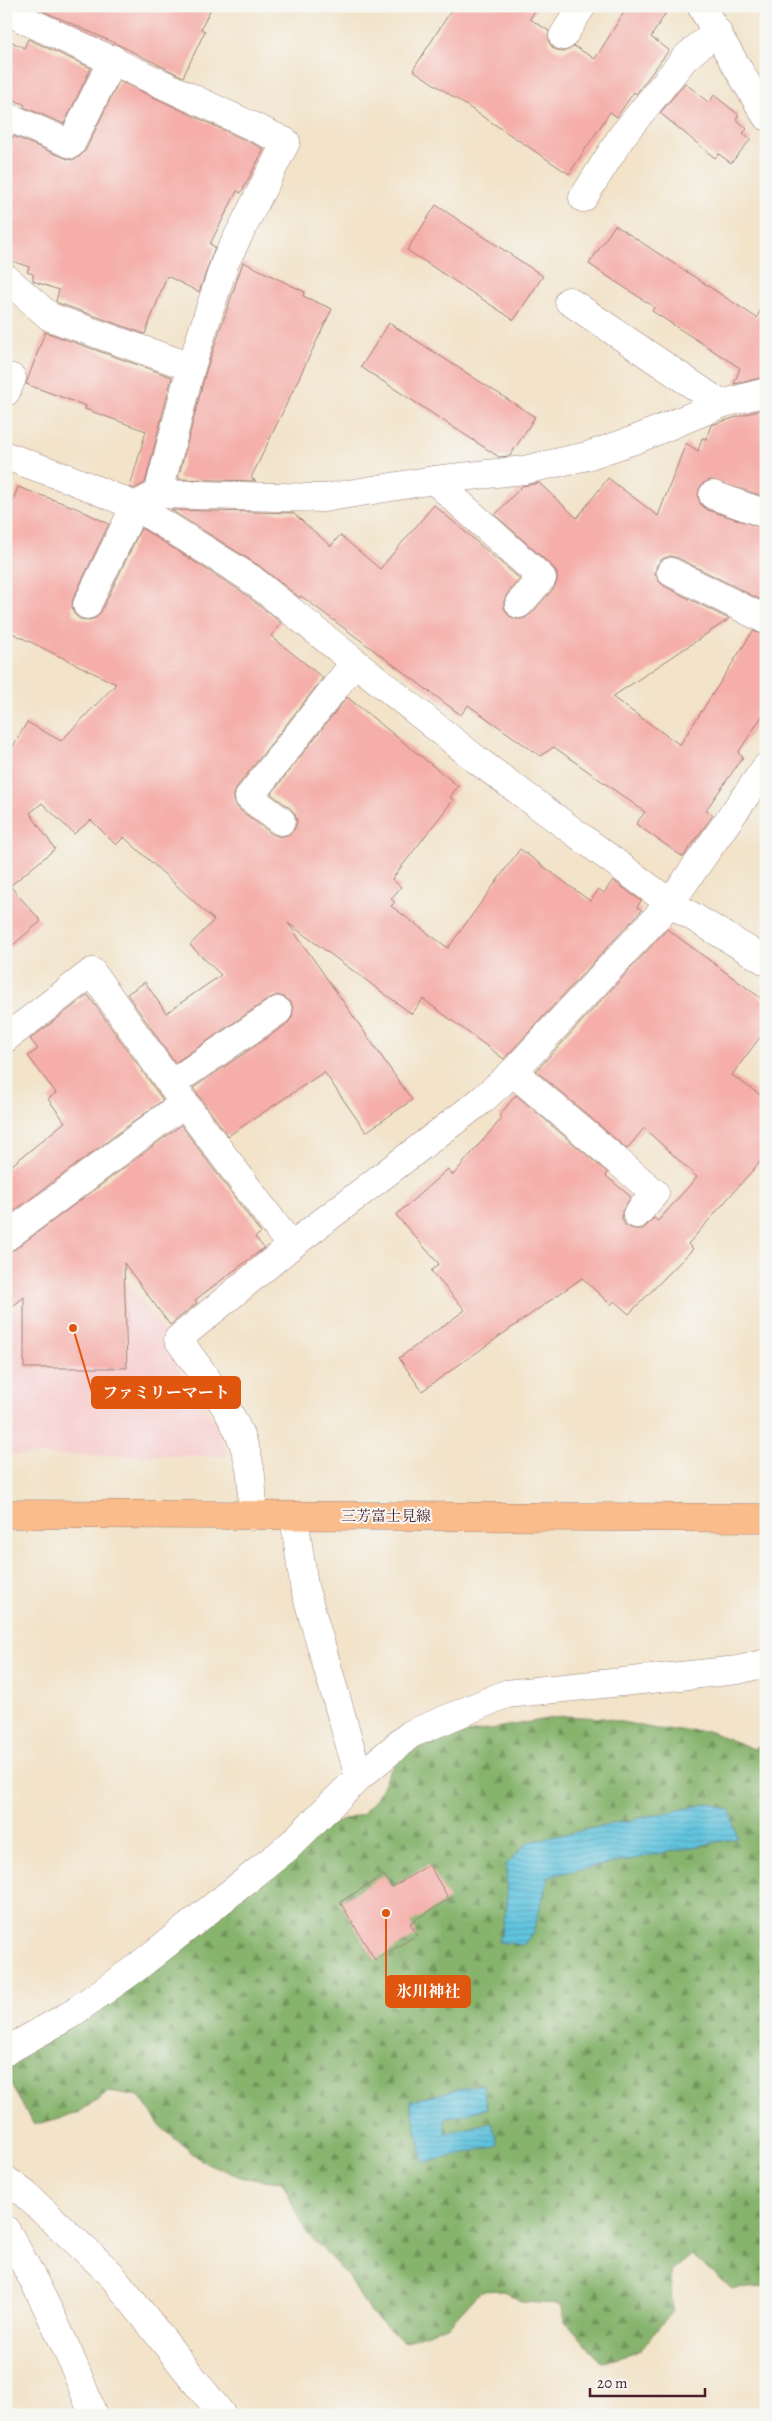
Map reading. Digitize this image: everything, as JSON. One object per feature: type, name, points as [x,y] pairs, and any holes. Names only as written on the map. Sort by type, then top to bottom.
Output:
[{"type":"main road","name":"三芳富士見線","points":[[6,1514],[766,1518]]},
{"type":"street","points":[[562,36],[582,6]]},
{"type":"street","points":[[701,6],[766,116]]},
{"type":"street","points":[[6,11],[113,59],[286,142],[225,262],[146,500],[87,605]]},
{"type":"street","points":[[582,198],[622,136],[679,65],[717,31]]},
{"type":"street","points":[[6,116],[71,144],[113,59]]},
{"type":"street","points":[[6,278],[50,317],[192,366]]},
{"type":"street","points":[[569,302],[720,404]]},
{"type":"street","points":[[6,456],[70,479],[146,500],[324,498],[434,480],[524,470],[587,456],[637,439],[720,404],[766,392]]},
{"type":"street","points":[[434,480],[542,578],[519,604]]},
{"type":"street","points":[[713,495],[766,514]]},
{"type":"street","points":[[146,500],[250,578],[477,760],[670,903],[766,961]]},
{"type":"street","points":[[671,572],[766,620]]},
{"type":"street","points":[[280,821],[249,798],[355,662]]},
{"type":"street","points":[[252,1516],[250,1469],[245,1450],[230,1415],[178,1339],[291,1246],[482,1100],[514,1072],[670,903],[766,767]]},
{"type":"street","points":[[6,1038],[92,972],[177,1094],[291,1246]]},
{"type":"street","points":[[6,1237],[278,1010]]},
{"type":"street","points":[[514,1072],[656,1193],[637,1214]]},
{"type":"street","points":[[294,1516],[304,1586],[359,1777]]},
{"type":"street","points":[[6,2051],[68,2016],[136,1968],[287,1848],[359,1777],[410,1734],[506,1694],[738,1670],[766,1663]]},
{"type":"street","points":[[6,2180],[25,2194],[110,2273],[222,2415]]},
{"type":"street","points":[[6,2230],[40,2289],[77,2368],[93,2415]]},
{"type":"shaded area","points":[[96,1242],[165,1333],[158,1339],[217,1425],[229,1456],[6,1455],[6,1315]]},
{"type":"green space","points":[[564,1716],[603,1718],[656,1729],[708,1731],[754,1749],[766,1743],[766,2287],[732,2289],[692,2255],[671,2272],[672,2311],[641,2350],[601,2362],[565,2320],[561,2304],[522,2302],[502,2290],[480,2291],[449,2325],[404,2342],[370,2313],[348,2276],[306,2232],[282,2182],[243,2178],[202,2161],[161,2127],[139,2096],[109,2091],[78,2113],[34,2125],[12,2087],[10,2061],[309,1843],[330,1825],[361,1814],[376,1799],[389,1772],[414,1741],[441,1741],[468,1733]]},
{"type":"water","points":[[711,1803],[730,1810],[737,1838],[549,1876],[533,1933],[523,1945],[499,1942],[507,1905],[506,1865],[528,1842]]},
{"type":"water","points":[[482,2084],[488,2108],[444,2119],[446,2133],[492,2122],[498,2145],[424,2163],[410,2101]]},
{"type":"building","points":[[43,6],[212,6],[201,29],[205,31],[183,77],[119,45],[41,10]]},
{"type":"building","points":[[454,6],[538,6],[530,19],[549,31],[549,43],[554,49],[563,52],[574,46],[595,59],[628,6],[670,6],[651,37],[669,50],[636,94],[634,92],[617,117],[610,112],[569,174],[413,70]]},
{"type":"building","points":[[6,39],[24,48],[28,39],[91,68],[64,124],[24,107],[25,105],[6,96]]},
{"type":"building","points":[[119,81],[264,149],[241,193],[237,191],[210,244],[215,247],[199,292],[167,276],[145,334],[58,303],[56,301],[59,290],[33,281],[33,274],[27,272],[29,267],[6,259],[6,154],[13,136],[65,158],[72,160],[79,157],[85,151]]},
{"type":"building","points":[[685,83],[709,103],[714,95],[739,115],[736,119],[747,129],[743,133],[751,139],[731,163],[719,154],[715,158],[660,113]]},
{"type":"building","points":[[436,205],[543,276],[514,320],[407,250]]},
{"type":"building","points":[[615,225],[757,318],[761,308],[766,309],[766,377],[734,384],[740,368],[652,311],[654,307],[589,264]]},
{"type":"building","points":[[243,262],[305,292],[303,296],[332,309],[251,478],[256,481],[178,479],[206,371]]},
{"type":"building","points":[[389,323],[535,417],[510,456],[499,457],[361,367]]},
{"type":"building","points":[[45,332],[172,377],[145,483],[134,489],[130,487],[146,431],[85,409],[86,406],[26,384]]},
{"type":"building","points":[[766,408],[766,497],[711,480],[703,483],[699,489],[698,497],[701,505],[708,510],[766,529],[766,594],[759,599],[678,558],[670,556],[662,559],[657,565],[655,573],[658,580],[664,586],[729,619],[612,697],[680,745],[753,631],[766,635],[766,710],[738,753],[743,757],[706,810],[713,815],[683,857],[636,824],[645,812],[554,747],[540,756],[468,705],[461,715],[301,596],[300,598],[258,565],[171,510],[293,513],[331,546],[340,535],[380,569],[434,505],[520,579],[507,594],[504,608],[509,616],[523,619],[531,614],[554,588],[557,581],[557,573],[552,566],[495,515],[522,486],[539,483],[577,518],[608,478],[658,516],[686,443],[698,451],[702,438],[706,439],[711,425]]},
{"type":"building","points":[[18,487],[74,507],[109,524],[73,599],[72,607],[74,614],[80,619],[89,620],[96,618],[101,612],[141,528],[241,591],[281,623],[271,636],[323,678],[237,787],[234,794],[234,803],[239,809],[272,834],[280,837],[288,835],[294,830],[297,822],[295,814],[291,809],[271,794],[347,697],[458,786],[450,797],[453,800],[392,879],[401,887],[391,899],[395,902],[391,906],[448,948],[520,849],[590,901],[599,889],[604,893],[613,880],[641,901],[637,907],[642,910],[504,1059],[423,999],[412,1014],[288,923],[412,1100],[366,1132],[324,1072],[228,1136],[193,1088],[287,1024],[292,1017],[293,1009],[291,1002],[277,995],[270,998],[175,1063],[127,994],[145,982],[166,1013],[221,975],[190,945],[214,920],[124,837],[116,845],[91,820],[74,834],[42,803],[30,813],[55,849],[10,886],[41,921],[6,951],[6,759],[27,722],[61,741],[116,684],[6,630],[6,520]]},
{"type":"building","points":[[667,929],[766,1002],[766,1029],[732,1075],[766,1099],[766,1155],[688,1244],[693,1249],[629,1314],[614,1301],[611,1305],[582,1278],[422,1391],[399,1358],[465,1310],[431,1271],[439,1264],[396,1215],[448,1169],[453,1175],[501,1119],[499,1116],[516,1095],[608,1173],[606,1176],[631,1197],[622,1211],[622,1219],[626,1226],[634,1229],[643,1229],[654,1218],[658,1221],[697,1177],[644,1128],[627,1149],[536,1071]]},
{"type":"building","points":[[88,995],[163,1100],[6,1217],[6,1170],[65,1122],[48,1099],[56,1093],[28,1056],[38,1049],[30,1039]]},
{"type":"building","points":[[181,1125],[261,1233],[255,1237],[264,1248],[195,1300],[197,1303],[170,1325],[124,1263],[127,1368],[24,1368],[24,1297],[6,1312],[6,1252],[15,1249]]},
{"type":"building","points":[[429,1865],[449,1899],[410,1923],[417,1935],[375,1960],[340,1902],[384,1875],[392,1887]]},
{"type":"place","name":"ファミリーマート","points":[[73,1328]]},
{"type":"place","name":"氷川神社","points":[[386,1913]]}]
